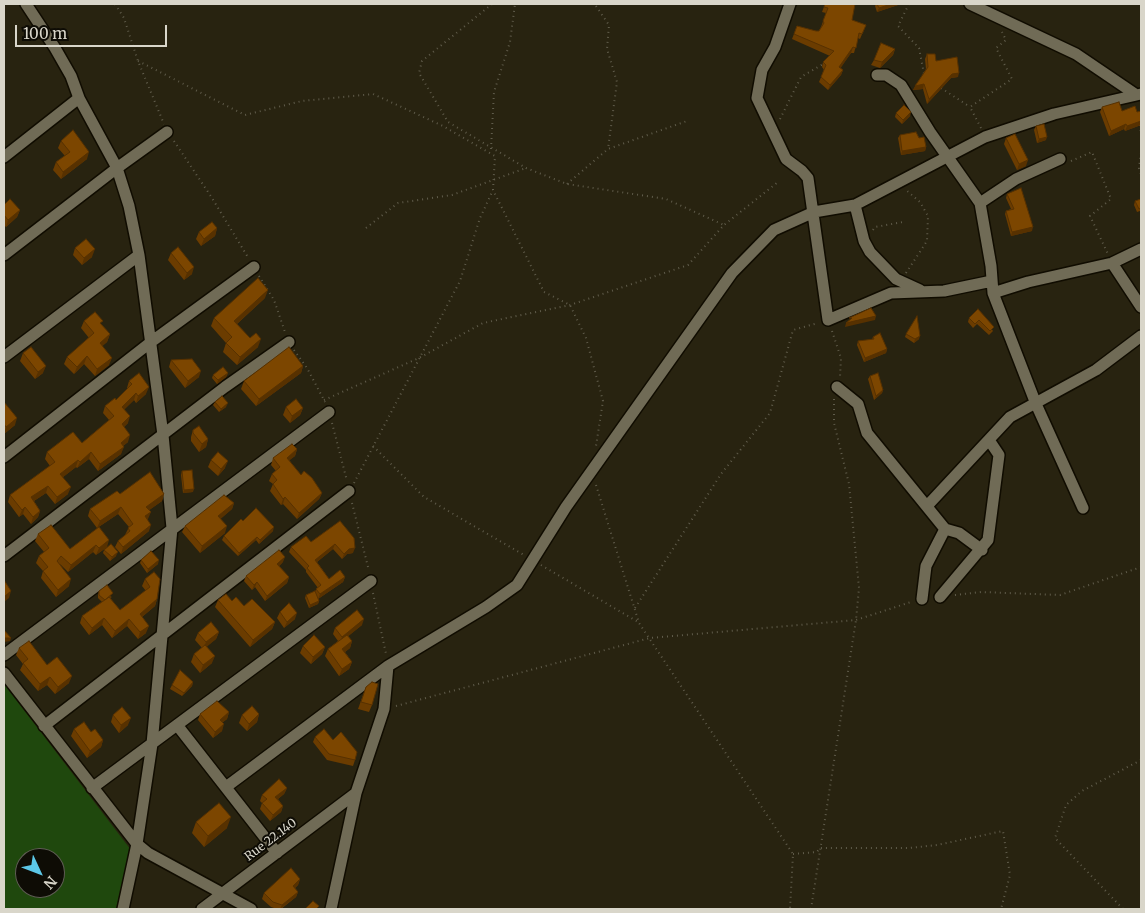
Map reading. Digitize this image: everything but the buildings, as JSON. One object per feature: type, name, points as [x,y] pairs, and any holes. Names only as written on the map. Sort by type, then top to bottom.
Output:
[{"type":"street","points":[[26,4],[55,48],[116,168],[129,206],[140,255],[163,435],[172,528],[152,744],[137,844],[123,909]]},
{"type":"street","points":[[790,4],[775,47],[762,70],[757,98],[786,159],[808,178],[828,320],[892,293],[944,292],[1028,282],[1112,262],[1141,249]]},
{"type":"street","points":[[970,4],[1076,54],[1138,94]]},
{"type":"street","points":[[988,4],[994,15]]},
{"type":"street","points":[[877,75],[886,75],[901,85],[947,157],[980,203],[992,287],[1036,404],[1083,508]]},
{"type":"street","points":[[226,787],[388,666],[510,592],[517,585],[591,471],[732,273],[774,230],[814,212],[855,205],[985,137],[1054,114],[1138,94]]},
{"type":"street","points":[[4,157],[79,98]]},
{"type":"street","points":[[4,255],[116,168],[168,132]]},
{"type":"street","points":[[980,203],[1016,179],[1060,159]]},
{"type":"street","points":[[855,205],[864,241],[870,252],[901,282],[926,293]]},
{"type":"street","points":[[4,357],[140,255]]},
{"type":"street","points":[[1112,262],[1141,307]]},
{"type":"street","points":[[4,457],[151,342],[254,267]]},
{"type":"street","points":[[927,506],[1010,417],[1096,370],[1141,336]]},
{"type":"street","points":[[4,556],[225,387],[289,342]]},
{"type":"street","points":[[837,387],[858,404],[867,433],[945,529],[959,534],[982,550]]},
{"type":"street","points":[[4,655],[329,412]]},
{"type":"street","points":[[940,597],[982,550],[989,537],[999,455],[989,440]]},
{"type":"street","points":[[44,726],[349,492]]},
{"type":"street","points":[[922,599],[926,566],[945,529]]},
{"type":"street","points":[[92,788],[371,581]]},
{"type":"street","points":[[331,909],[356,793],[384,709],[388,666]]},
{"type":"street","points":[[4,673],[137,844],[148,853],[222,895],[251,909]]},
{"type":"street","points":[[178,725],[277,853]]},
{"type":"street","name":"Rue 22.140","points":[[202,909],[356,793]]},
{"type":"path","points":[[114,4],[124,18],[138,61],[168,132],[212,198],[274,300],[289,342],[307,368],[329,412],[371,581],[388,666]]},
{"type":"path","points":[[492,4],[422,61],[419,73],[448,122],[526,168],[567,184],[666,198],[724,225]]},
{"type":"path","points":[[491,149],[494,92],[510,42],[516,4]]},
{"type":"path","points":[[909,4],[898,26],[918,48],[922,60],[922,72],[929,78]]},
{"type":"path","points":[[596,6],[609,25],[607,49],[617,82],[608,149]]},
{"type":"path","points":[[970,107],[1012,78],[996,48],[1006,40],[1002,32]]},
{"type":"path","points":[[138,61],[245,115],[302,101],[373,94],[443,126],[495,156],[493,190],[480,218],[460,281],[349,492]]},
{"type":"path","points":[[778,139],[778,122],[801,77],[829,61]]},
{"type":"path","points":[[936,84],[970,107],[985,137]]},
{"type":"path","points":[[567,184],[608,149],[687,121]]},
{"type":"path","points":[[1139,121],[1141,133]]},
{"type":"path","points":[[1060,159],[1067,162],[1092,152],[1111,199],[1090,216],[1112,262]]},
{"type":"path","points":[[1141,153],[1139,168],[1141,174]]},
{"type":"path","points":[[366,228],[398,203],[452,195],[526,168]]},
{"type":"path","points":[[901,282],[927,241],[928,216],[920,202],[906,189],[902,181]]},
{"type":"path","points":[[324,400],[419,358],[483,323],[570,305],[688,265],[724,225],[778,182]]},
{"type":"path","points":[[493,190],[544,292],[570,305],[586,338],[603,402],[594,454]]},
{"type":"path","points":[[864,241],[875,227],[902,222]]},
{"type":"path","points":[[635,608],[720,474],[770,413],[793,330],[828,320],[841,358],[841,373],[834,401],[834,423],[849,484],[859,588],[856,620],[811,909]]},
{"type":"path","points":[[372,446],[424,497],[640,623]]},
{"type":"path","points":[[591,471],[640,623],[792,854],[790,909]]},
{"type":"path","points":[[940,597],[981,592],[1060,594],[1141,567]]},
{"type":"path","points":[[384,709],[650,638],[856,620],[922,599]]},
{"type":"path","points":[[1122,909],[1055,838],[1066,805],[1082,792],[1141,760]]},
{"type":"path","points":[[792,854],[817,852],[820,848],[909,848],[937,845],[1003,831],[1010,875],[1001,909]]},
{"type":"green space","points":[[4,684],[131,850],[116,909],[4,909]]}]
